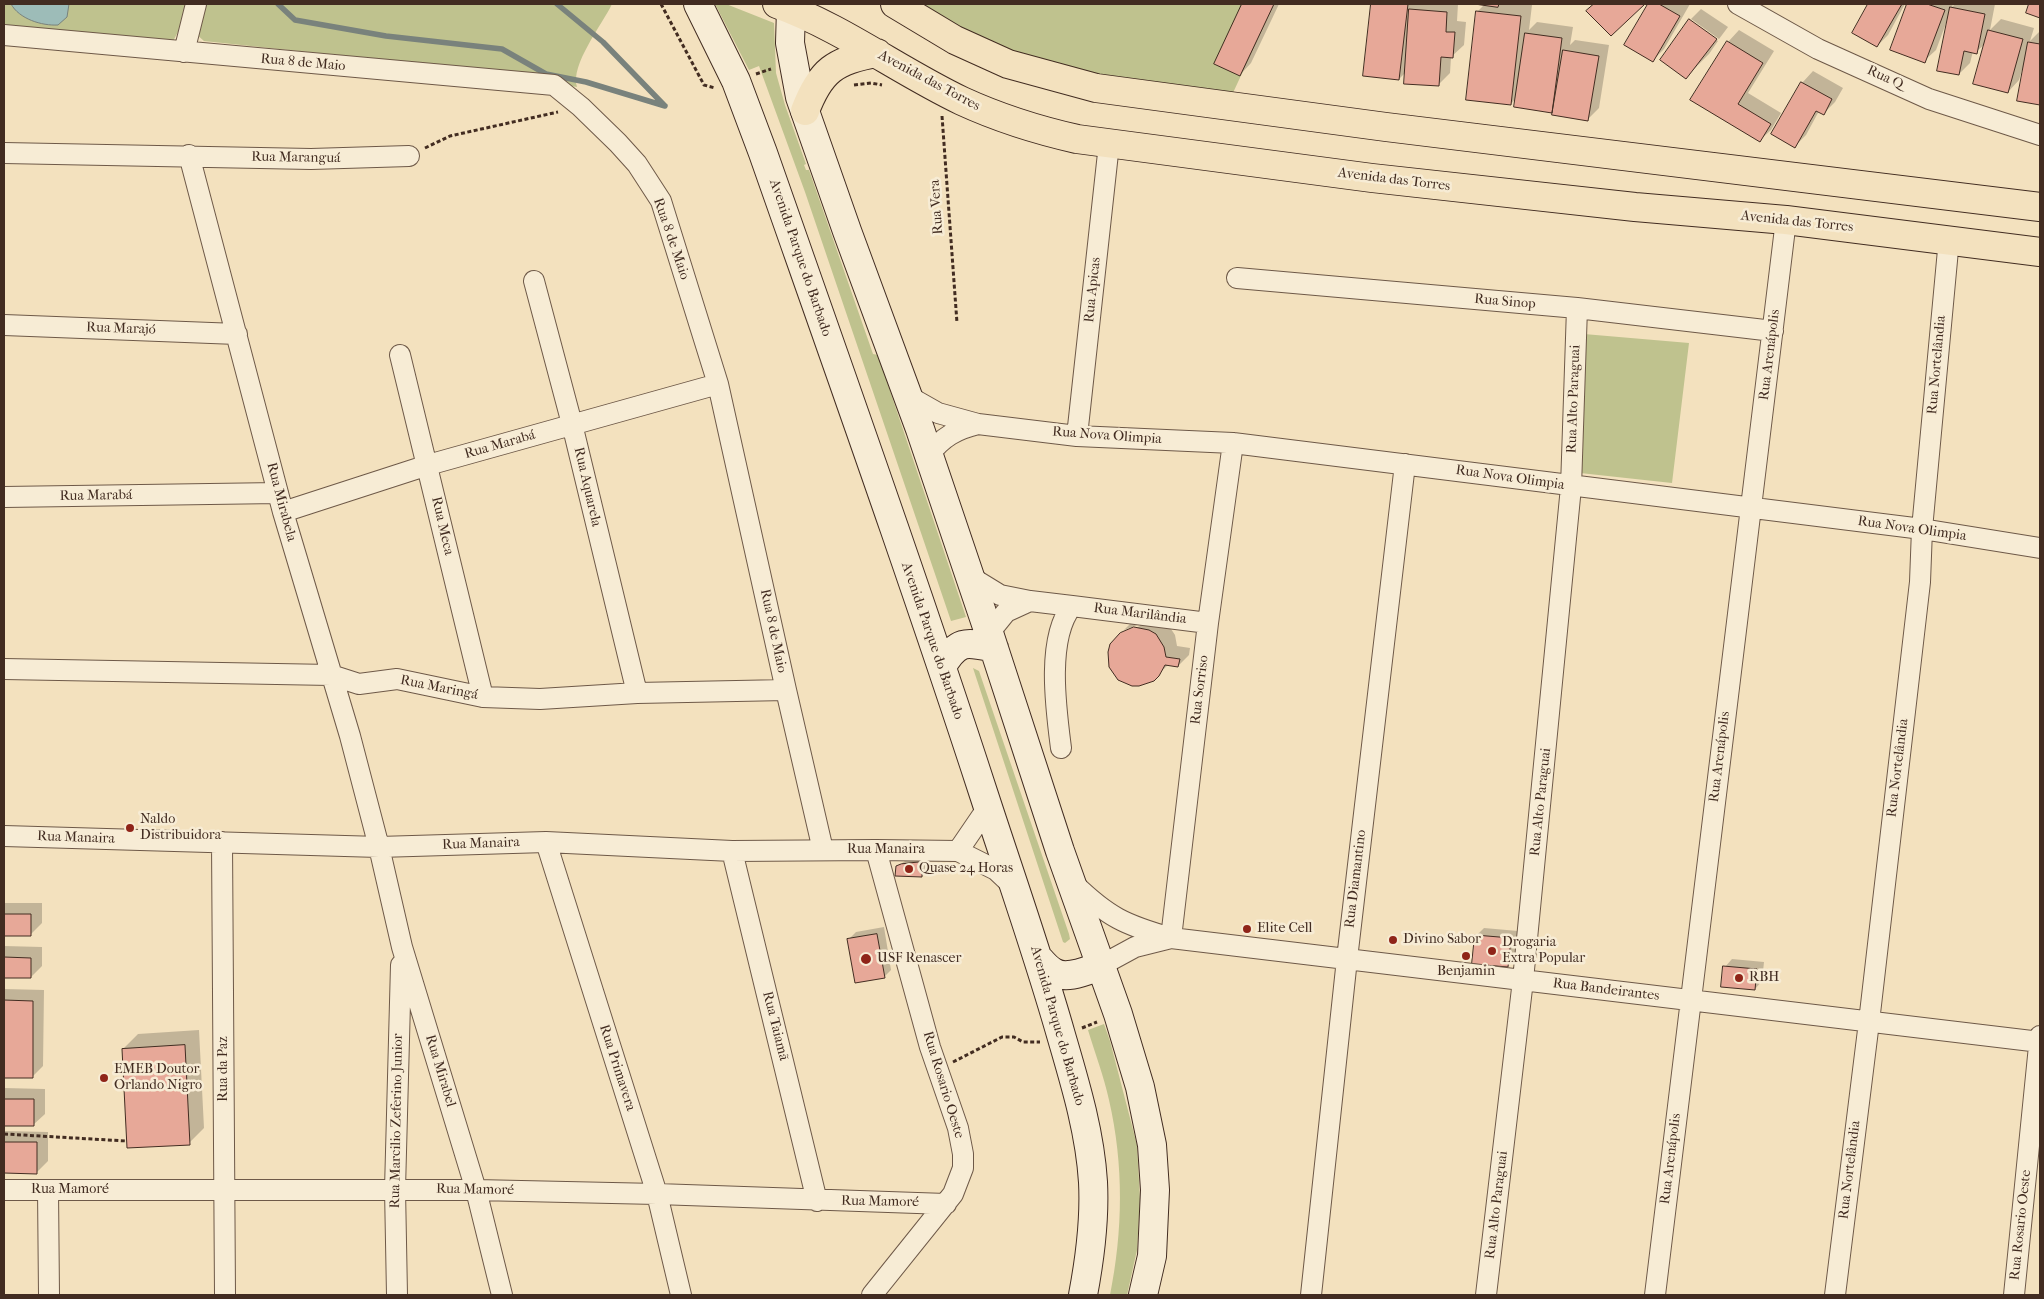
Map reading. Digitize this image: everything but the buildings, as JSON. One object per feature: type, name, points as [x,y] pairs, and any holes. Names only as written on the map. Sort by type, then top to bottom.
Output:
[{"type":"main road","name":"Avenida Parque do Barbado","points":[[698,4],[736,81],[764,153],[942,666],[1040,960],[1062,1035],[1087,1136],[1093,1182],[1090,1257],[1082,1295]]},
{"type":"main road","points":[[895,4],[955,40],[1008,64],[1096,88],[1386,127],[2040,207]]},
{"type":"main road","points":[[786,5],[793,61],[800,97],[929,455],[992,640],[1070,880],[1118,1014],[1140,1087],[1152,1145],[1155,1199],[1152,1256],[1143,1295]]},
{"type":"main road","name":"Avenida das Torres","points":[[786,5],[826,24],[940,89],[981,109],[1039,130],[1109,144],[1395,180],[1635,207],[1786,220],[1949,239],[2040,252]]},
{"type":"main road","points":[[805,110],[815,85],[831,69],[848,60],[877,53]]},
{"type":"main road","points":[[1845,227],[1862,224],[1875,216],[1879,203],[1878,188]]},
{"type":"main road","points":[[942,666],[951,651],[958,646],[992,640]]},
{"type":"main road","points":[[1040,960],[1052,972],[1060,975],[1084,972],[1100,966]]},
{"type":"street","points":[[184,52],[196,4]]},
{"type":"street","name":"Rua Q","points":[[1738,4],[1818,49],[1929,99],[2040,135]]},
{"type":"street","name":"Rua 8 de Maio","points":[[4,35],[554,85],[581,107],[636,164],[660,201],[718,384],[823,850]]},
{"type":"street","name":"Rua Apicas","points":[[1077,436],[1109,144]]},
{"type":"street","name":"Rua Maranguá","points":[[4,153],[189,155],[311,159],[409,156]]},
{"type":"street","name":"Rua Mirabela","points":[[189,155],[238,334],[280,502],[350,736],[379,847]]},
{"type":"street","name":"Rua Arenápolis","points":[[1654,1295],[1786,220]]},
{"type":"street","name":"Rua Nortelândia","points":[[1835,1295],[1920,582],[1922,529],[1949,239]]},
{"type":"street","name":"Rua Sinop","points":[[1237,278],[1577,308],[1772,331]]},
{"type":"street","name":"Rua Aquarela","points":[[534,281],[572,424],[637,693]]},
{"type":"street","name":"Rua Alto Paraguai","points":[[1486,1295],[1524,980],[1571,487],[1577,308]]},
{"type":"street","name":"Rua Marajó","points":[[4,325],[238,334]]},
{"type":"street","name":"Rua Meca","points":[[400,355],[483,697]]},
{"type":"street","name":"Rua Marabá","points":[[4,497],[280,502],[428,465],[718,384]]},
{"type":"street","name":"Rua Nova Olimpia","points":[[908,396],[938,413],[978,424],[1077,436],[1233,443],[1571,487],[1922,529],[2040,548]]},
{"type":"street","name":"Rua Nova Olimpia","points":[[929,455],[947,435],[960,428],[978,424]]},
{"type":"street","name":"Rua Sorriso","points":[[1171,938],[1208,623],[1233,443]]},
{"type":"street","name":"Rua Diamantino","points":[[1311,1295],[1347,959],[1405,464]]},
{"type":"street","name":"Rua Marilândia","points":[[970,576],[995,593],[1030,601],[1208,623]]},
{"type":"street","points":[[992,640],[1006,612],[1030,601]]},
{"type":"street","points":[[1061,748],[1054,696],[1055,658],[1064,616],[1072,606]]},
{"type":"street","name":"Rua Maringá","points":[[4,669],[331,675],[359,684],[397,678],[483,697],[540,699],[637,693],[786,690]]},
{"type":"street","points":[[958,851],[988,807]]},
{"type":"street","name":"Rua Manaira","points":[[4,836],[379,847],[546,842],[732,851],[958,851],[996,870],[1014,886]]},
{"type":"street","name":"Rua da Paz","points":[[222,842],[225,1295]]},
{"type":"street","name":"Rua Primavera","points":[[546,842],[657,1194],[682,1295]]},
{"type":"street","name":"Rua Mirabel","points":[[379,847],[402,947],[476,1190],[502,1295]]},
{"type":"street","name":"Rua Rosario Oeste","points":[[872,1295],[946,1204],[959,1180],[963,1168],[964,1154],[958,1128],[937,1067],[876,850]]},
{"type":"street","name":"Rua Taiamã","points":[[732,851],[817,1201]]},
{"type":"street","name":"Rua Bandeirantes","points":[[1070,880],[1095,904],[1112,916],[1133,927],[1171,938],[1869,1022],[2040,1040]]},
{"type":"street","name":"Rua Bandeirantes","points":[[1100,966],[1135,947],[1171,938]]},
{"type":"street","name":"Rua Marcilio Zeferino Junior","points":[[397,1295],[394,1189],[402,947]]},
{"type":"street","name":"Rua Rosario Oeste","points":[[2014,1295],[2040,1040]]},
{"type":"street","name":"Rua Mamoré","points":[[4,1190],[476,1190],[946,1204]]},
{"type":"street","points":[[48,1190],[49,1295]]},
{"type":"path","points":[[661,4],[704,86],[717,88]]},
{"type":"path","name":"Rua Vera","points":[[940,89],[957,322]]},
{"type":"path","points":[[409,156],[450,136],[581,107]]},
{"type":"path","points":[[937,1067],[955,1061],[1002,1037],[1014,1037],[1023,1042],[1046,1041],[1118,1014]]},
{"type":"path","points":[[4,1134],[127,1141]]},
{"type":"green space","points":[[4,4],[188,4],[179,30],[172,43],[4,30]]},
{"type":"green space","points":[[203,4],[612,4],[582,57],[576,78],[577,87],[438,66],[204,41],[196,34]]},
{"type":"green space","points":[[715,4],[726,4],[774,23],[776,73],[806,164],[804,165],[806,170],[809,170],[873,354],[878,355],[966,617],[951,621],[805,192],[759,66],[749,70]]},
{"type":"green space","points":[[907,4],[1274,4],[1232,95],[1126,80],[1016,60]]},
{"type":"green space","points":[[1584,334],[1689,343],[1672,483],[1580,473]]},
{"type":"green space","points":[[973,668],[979,671],[1069,934],[1070,939],[1065,943],[1063,942]]},
{"type":"green space","points":[[1104,1024],[1137,1145],[1140,1199],[1137,1250],[1127,1295],[1110,1295],[1119,1222],[1119,1173],[1114,1124],[1107,1091],[1088,1030]]},
{"type":"water","points":[[11,4],[69,4],[67,17],[58,25],[52,25],[38,23],[25,18]]},
{"type":"waterway","points":[[278,4],[295,20],[386,36],[502,49],[546,74],[586,82],[665,106]]},
{"type":"waterway","points":[[557,4],[603,42],[664,105]]},
{"type":"place","name":"Naldo Distribuidora","points":[[130,828]]},
{"type":"place","name":"Quase 24 Horas","points":[[909,869]]},
{"type":"place","name":"Elite Cell","points":[[1247,929]]},
{"type":"place","name":"Divino Sabor","points":[[1393,940]]},
{"type":"place","name":"Drogaria Extra Popular","points":[[1492,951]]},
{"type":"place","name":"Benjamin","points":[[1466,956]]},
{"type":"place","name":"USF Renascer","points":[[866,959]]},
{"type":"place","name":"RBH","points":[[1739,978]]},
{"type":"place","name":"EMEB Doutor Orlando Nigro","points":[[104,1078]]}]
